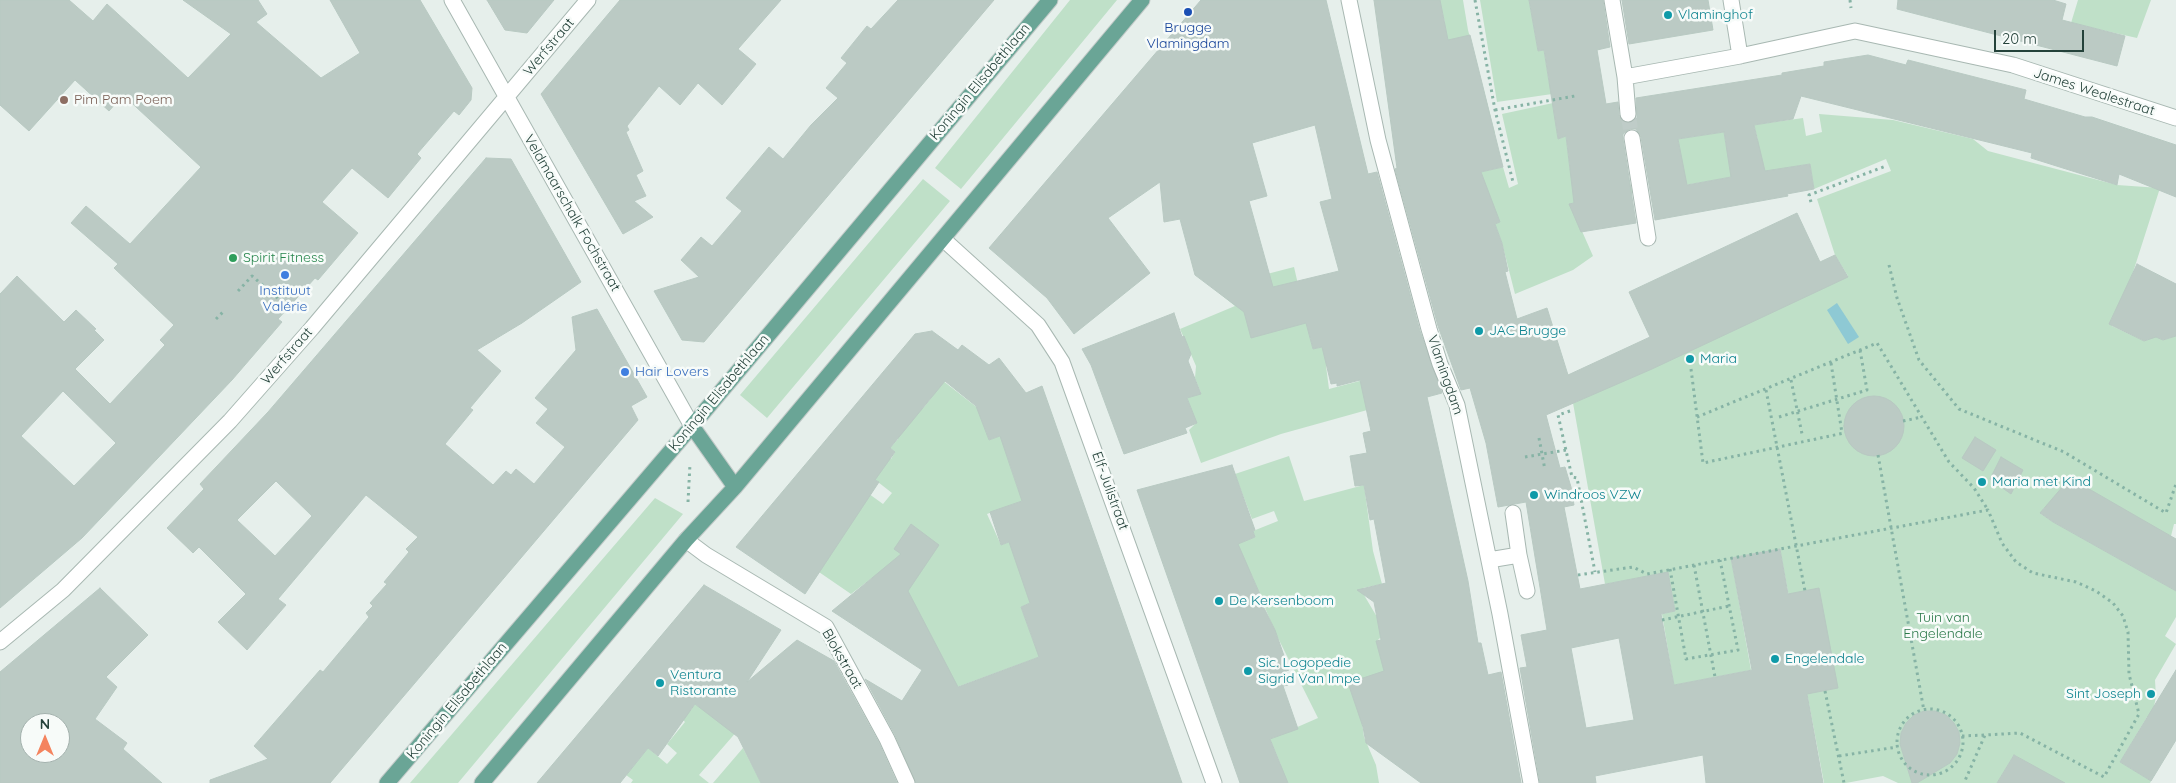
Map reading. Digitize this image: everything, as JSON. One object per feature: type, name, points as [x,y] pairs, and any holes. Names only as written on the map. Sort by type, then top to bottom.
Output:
[{"type":"main road","name":"Koningin Elisabethlaan","points":[[386,783],[692,426],[1050,0]]},
{"type":"main road","points":[[482,783],[686,540],[735,487],[1142,0]]},
{"type":"main road","points":[[692,426],[735,487]]},
{"type":"street","name":"Veldmaarschalk Fochstraat","points":[[452,0],[692,426]]},
{"type":"street","name":"Werfstraat","points":[[0,642],[63,590],[230,421],[312,328],[588,0]]},
{"type":"street","name":"Vlamingdam","points":[[1349,0],[1378,140],[1429,329],[1440,364],[1457,405],[1489,560],[1531,783]]},
{"type":"street","points":[[1612,0],[1625,78],[1628,114]]},
{"type":"street","points":[[1730,0],[1740,56]]},
{"type":"street","name":"James Wealestraat","points":[[1625,78],[1855,31],[2013,66],[2176,118]]},
{"type":"street","points":[[1632,138],[1648,238]]},
{"type":"street","name":"Elf-Julistraat","points":[[943,239],[1038,326],[1062,362],[1214,783]]},
{"type":"street","points":[[1513,513],[1519,555],[1527,591]]},
{"type":"street","name":"Blokstraat","points":[[686,540],[706,555],[826,627],[887,739],[907,783]]},
{"type":"street","points":[[1489,560],[1519,555]]},
{"type":"path","points":[[1475,0],[1495,110],[1513,182]]},
{"type":"path","points":[[1495,110],[1575,96]]},
{"type":"path","points":[[1811,202],[1809,195],[1886,166]]},
{"type":"path","points":[[1889,265],[1898,298],[1920,360],[1959,409],[2064,452],[2166,513],[2176,484]]},
{"type":"path","points":[[238,291],[252,276],[312,328]]},
{"type":"path","points":[[216,319],[223,312]]},
{"type":"path","points":[[1697,417],[1877,344],[1949,462],[1974,488],[1988,510],[2002,543],[2016,562],[2033,573],[2076,582],[2096,592],[2113,604],[2123,616],[2128,632],[2129,674],[2139,714],[2104,777],[2020,733],[1962,736]]},
{"type":"path","points":[[1779,417],[1867,390],[1860,350]]},
{"type":"path","points":[[1691,368],[1703,463],[1843,433],[1831,363]]},
{"type":"path","points":[[1791,380],[1802,434]]},
{"type":"path","points":[[1766,390],[1805,591]]},
{"type":"path","points":[[1570,411],[1558,415],[1572,477],[1577,478],[1596,572]]},
{"type":"path","points":[[1903,421],[1922,417]]},
{"type":"path","points":[[686,540],[692,426]]},
{"type":"path","points":[[1539,438],[1545,470]]},
{"type":"path","points":[[1525,457],[1566,450]]},
{"type":"path","points":[[1878,455],[1924,710]]},
{"type":"path","points":[[1578,575],[1633,567],[1647,574],[1988,510]]},
{"type":"path","points":[[1670,569],[1686,659],[1738,650],[1720,560]]},
{"type":"path","points":[[1694,565],[1715,677]]},
{"type":"path","points":[[1662,620],[1729,606]]},
{"type":"path","points":[[1825,691],[1844,783]]},
{"type":"path","points":[[1924,710],[1941,711],[1951,717],[1958,725],[1962,736],[1959,756],[1953,765],[1924,774],[1906,765],[1900,757],[1897,747],[1897,735],[1901,725],[1908,716],[1924,710]]},
{"type":"path","points":[[1964,783],[1985,735]]},
{"type":"path","points":[[1839,756],[1897,747]]},
{"type":"green space","points":[[1070,0],[1117,0],[961,189],[935,168]]},
{"type":"green space","points":[[1439,0],[1463,0],[1468,30],[1495,133],[1458,144],[1431,26],[1445,23]]},
{"type":"green space","points":[[1480,0],[1529,0],[1538,51],[1544,50],[1549,82],[1559,93],[1497,102]]},
{"type":"green space","points":[[2078,0],[2151,0],[2137,38],[2071,23]]},
{"type":"green space","points":[[1553,103],[1558,139],[1566,136],[1570,169],[1623,160],[1633,193],[1570,204],[1593,256],[1573,270],[1515,294],[1502,243],[1495,224],[1500,222],[1487,196],[1481,172],[1503,167],[1509,188],[1518,184],[1502,114]]},
{"type":"green space","name":"Tuin van Engelendale","points":[[1819,114],[1893,120],[1973,139],[1988,151],[2117,185],[2160,188],[2127,291],[2111,320],[2112,326],[2144,341],[2149,339],[2151,334],[2163,340],[2170,338],[2174,328],[2176,329],[2176,524],[2174,524],[2171,536],[2044,508],[2041,514],[2176,591],[2176,617],[2165,636],[2176,644],[2155,680],[2156,697],[2151,720],[2147,717],[2120,762],[2151,781],[2150,783],[2062,783],[2014,755],[1997,783],[1898,783],[1883,776],[1846,783],[1824,783],[1780,549],[1731,558],[1751,670],[1674,685],[1662,614],[1675,611],[1668,573],[1605,584],[1573,403],[1848,276],[1835,255],[1817,199],[1891,171],[1886,159],[1814,189],[1810,164],[1685,185],[1678,139],[1724,132],[1726,145],[1758,140],[1754,125],[1803,118],[1806,136],[1822,132]]},
{"type":"green space","points":[[923,179],[950,201],[767,418],[740,395]]},
{"type":"green space","points":[[1294,267],[1313,349],[1341,343],[1346,362],[1326,366],[1329,389],[1371,378],[1378,407],[1281,434],[1201,463],[1189,430],[1196,423],[1187,398],[1201,393],[1195,378],[1196,366],[1180,329],[1235,306],[1213,288]]},
{"type":"green space","points":[[933,373],[979,409],[989,440],[1005,434],[1008,459],[1018,489],[1028,499],[987,514],[1001,545],[1021,538],[1030,603],[1021,607],[1034,643],[1047,654],[957,687],[872,578],[851,594],[816,570],[865,491],[883,504],[892,493],[860,468],[879,450],[891,459],[895,452],[890,448],[898,439],[885,429],[924,407],[932,397]]},
{"type":"green space","points":[[1289,456],[1304,501],[1364,485],[1373,551],[1382,584],[1363,588],[1364,595],[1377,617],[1407,611],[1377,641],[1406,642],[1360,707],[1364,737],[1376,765],[1379,783],[1259,783],[1255,775],[1281,765],[1270,739],[1318,718],[1275,632],[1252,576],[1223,549],[1255,537],[1253,531],[1278,521],[1274,511],[1252,519],[1235,474]]},
{"type":"green space","points":[[655,498],[683,514],[458,783],[410,783]]},
{"type":"green space","points":[[695,704],[738,730],[699,775],[709,783],[631,783],[633,780],[626,775],[648,748],[667,764],[677,753],[667,744],[685,722],[681,718]]},
{"type":"green space","points":[[743,748],[761,783],[713,783]]},
{"type":"water","points":[[1837,303],[1859,337],[1848,344],[1827,310]]},
{"type":"building","points":[[0,0],[69,0],[93,21],[107,4],[188,78],[231,34],[183,0],[258,0],[267,14],[256,22],[321,78],[360,53],[330,0],[420,0],[472,88],[471,100],[459,115],[454,111],[417,154],[421,158],[388,198],[352,168],[322,202],[358,233],[318,280],[315,278],[278,319],[282,322],[232,380],[82,538],[0,608],[0,294],[17,276],[64,322],[76,310],[96,329],[94,330],[104,340],[75,369],[110,404],[165,345],[160,340],[174,325],[114,268],[118,264],[71,223],[86,206],[130,244],[201,167],[123,95],[109,111],[75,80],[29,131],[0,105]],"holes":[[[63,391],[116,443],[74,486],[21,436]]]},
{"type":"building","points":[[487,0],[554,0],[527,33],[505,30]]},
{"type":"building","points":[[620,0],[781,0],[738,49],[756,64],[722,105],[698,83],[680,105],[659,86],[627,126],[629,130],[626,132],[643,171],[636,175],[646,196],[634,201],[653,217],[623,234],[541,94]]},
{"type":"building","points":[[898,0],[994,0],[704,342],[682,340],[654,291],[699,277],[681,260],[701,237],[712,246],[742,211],[726,198],[769,147],[783,159],[811,125],[838,98],[826,88],[847,63],[841,58],[867,26],[871,29]]},
{"type":"building","points":[[1201,0],[1326,0],[1368,174],[1377,172],[1420,331],[1442,393],[1427,397],[1468,581],[1478,643],[1481,643],[1488,675],[1501,672],[1521,783],[1421,783],[1366,743],[1363,727],[1348,683],[1384,671],[1376,641],[1381,640],[1374,602],[1357,590],[1386,583],[1374,519],[1370,520],[1364,485],[1355,486],[1350,456],[1367,453],[1363,433],[1371,431],[1360,380],[1337,386],[1337,383],[1331,384],[1322,347],[1313,349],[1306,323],[1251,338],[1244,312],[1195,275],[1180,219],[1164,222],[1160,182],[1108,218],[1150,273],[1074,334],[1047,298],[989,248]],"holes":[[[1315,125],[1332,199],[1320,202],[1339,271],[1273,287],[1249,201],[1267,196],[1252,143]]]},
{"type":"building","points":[[1374,0],[1440,0],[1448,40],[1470,35],[1503,167],[1481,172],[1500,222],[1495,224],[1502,243],[1508,271],[1505,272],[1517,319],[1547,308],[1568,375],[1650,337],[1629,292],[1797,213],[1820,262],[1835,255],[1848,277],[1652,369],[1546,415],[1560,468],[1565,467],[1571,487],[1574,505],[1564,507],[1580,589],[1668,572],[1675,611],[1661,614],[1674,685],[1752,670],[1731,558],[1780,549],[1788,594],[1819,588],[1838,688],[1807,694],[1823,783],[1706,783],[1703,755],[1595,776],[1596,783],[1540,783],[1520,668],[1527,667],[1521,635],[1547,630],[1526,502],[1498,507],[1486,443],[1470,388],[1461,390],[1438,326],[1395,169],[1397,168]],"holes":[[[1619,638],[1634,720],[1586,728],[1571,648]]]},
{"type":"building","points":[[1529,0],[1603,0],[1610,47],[1597,50],[1606,104],[1618,102],[1619,115],[1624,123],[1633,122],[1637,118],[1636,98],[1782,75],[1782,73],[1824,66],[1824,62],[1868,55],[1906,65],[1908,60],[2026,90],[2024,99],[2085,117],[2092,117],[2176,145],[2176,197],[2119,174],[2117,185],[2031,158],[2032,153],[1801,96],[1793,119],[1754,125],[1765,171],[1810,164],[1814,189],[1787,194],[1788,196],[1655,220],[1641,137],[1636,129],[1630,129],[1623,134],[1623,139],[1636,223],[1581,232],[1569,204],[1574,203],[1566,136],[1558,139],[1544,50],[1538,51]],"holes":[[[1724,132],[1731,177],[1687,185],[1678,139]]]},
{"type":"building","name":"Vlaminghof","points":[[1622,0],[1708,0],[1713,30],[1629,44]]},
{"type":"building","points":[[1898,0],[2053,0],[2066,4],[2062,20],[2125,36],[2117,66],[1897,9]]},
{"type":"building","points":[[486,158],[511,159],[581,282],[522,323],[477,350],[501,371],[470,408],[473,410],[445,444],[493,485],[506,471],[511,475],[516,469],[534,484],[565,447],[536,423],[548,409],[535,398],[576,350],[572,317],[597,309],[647,397],[631,406],[638,420],[330,783],[210,783],[210,780],[268,759],[254,746],[320,670],[323,672],[369,617],[366,613],[373,606],[370,603],[387,584],[384,582],[409,552],[406,549],[418,537],[366,495],[278,599],[286,605],[247,650],[218,622],[246,594],[199,547],[193,553],[167,528],[204,489],[200,484],[268,412]],"holes":[[[276,481],[312,516],[275,556],[237,520]]]},
{"type":"building","points":[[2137,264],[2176,284],[2176,336],[2163,340],[2156,337],[2144,341],[2109,324]]},
{"type":"building","points":[[1174,313],[1182,337],[1184,336],[1191,354],[1188,361],[1201,394],[1187,398],[1197,423],[1185,428],[1187,433],[1124,454],[1091,365],[1082,349]]},
{"type":"building","points":[[932,331],[958,350],[962,345],[989,365],[999,358],[1026,393],[1042,386],[1182,783],[916,783],[895,735],[865,679],[902,701],[922,670],[832,611],[901,554],[894,549],[911,524],[939,545],[908,591],[958,687],[1039,657],[1021,607],[1030,603],[1009,542],[1001,545],[990,512],[1022,501],[1000,436],[989,440],[976,406],[945,381],[890,448],[895,452],[875,480],[879,482],[805,594],[736,547],[915,334]]},
{"type":"building","points":[[1874,396],[1890,401],[1895,405],[1899,410],[1904,426],[1899,442],[1895,447],[1890,451],[1874,456],[1858,451],[1853,447],[1849,442],[1844,426],[1849,410],[1853,405],[1858,401]]},
{"type":"building","points":[[1975,437],[1996,450],[1983,471],[1962,458]]},
{"type":"building","points":[[2001,457],[2023,470],[2011,494],[1990,479]]},
{"type":"building","points":[[1232,465],[1255,530],[1253,531],[1255,537],[1238,544],[1262,599],[1260,600],[1275,630],[1289,670],[1283,672],[1288,685],[1283,686],[1298,729],[1270,739],[1288,783],[1240,783],[1137,490]]},
{"type":"building","points":[[2070,478],[2176,539],[2176,591],[2040,513]]},
{"type":"building","points":[[704,585],[781,630],[747,682],[797,640],[834,661],[879,743],[897,783],[761,783],[738,737],[695,704],[658,756],[648,748],[620,783],[537,783]]},
{"type":"building","points":[[100,588],[148,635],[106,677],[117,687],[95,719],[127,743],[123,749],[162,783],[0,783],[0,672]]},
{"type":"building","points":[[2176,670],[2176,740],[2151,781],[2120,762]]},
{"type":"building","points":[[1924,711],[1935,711],[1946,715],[1959,732],[1960,743],[1957,754],[1950,763],[1917,783],[1912,783],[1900,744],[1901,733],[1906,723],[1914,715]]},
{"type":"building","points":[[2014,755],[2065,783],[1997,783]]},
{"type":"tunnel","points":[[1628,114],[1632,138]]},
{"type":"place","name":"Brugge Vlamingdam","points":[[1188,12]]},
{"type":"place","name":"Vlaminghof","points":[[1668,15]]},
{"type":"place","name":"Pim Pam Poem","points":[[64,100]]},
{"type":"place","name":"Spirit Fitness","points":[[233,258]]},
{"type":"place","name":"Instituut Valérie","points":[[285,275]]},
{"type":"place","name":"JAC Brugge","points":[[1479,331]]},
{"type":"place","name":"Maria","points":[[1690,359]]},
{"type":"place","name":"Hair Lovers","points":[[625,372]]},
{"type":"place","name":"Maria met Kind","points":[[1982,482]]},
{"type":"place","name":"Windroos VZW","points":[[1534,495]]},
{"type":"place","name":"De Kersenboom","points":[[1219,601]]},
{"type":"place","name":"Engelendale","points":[[1775,659]]},
{"type":"place","name":"Sic. Logopedie Sigrid Van Impe","points":[[1248,671]]},
{"type":"place","name":"Ventura Ristorante","points":[[660,683]]},
{"type":"place","name":"Sint Joseph","points":[[2151,694]]}]
